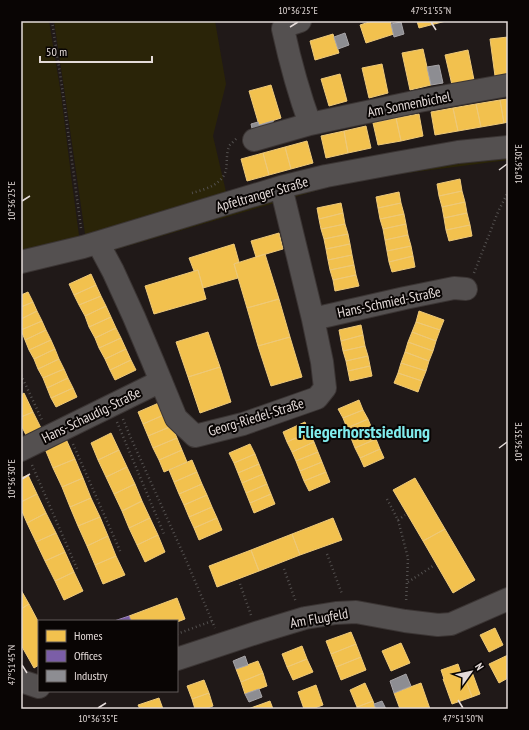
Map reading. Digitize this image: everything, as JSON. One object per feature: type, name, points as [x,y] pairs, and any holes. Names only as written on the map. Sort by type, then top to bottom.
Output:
[{"type":"street","points":[[300,21],[283,29],[304,108],[310,124]]},
{"type":"street","name":"Am Sonnenbichel","points":[[254,140],[310,124],[419,101],[508,85]]},
{"type":"street","name":"Apfeltranger Straße","points":[[21,262],[91,245],[281,187],[326,176],[458,152],[508,147]]},
{"type":"street","name":"Georg-Riedel-Straße","points":[[91,245],[116,278],[154,362],[176,418],[195,436],[243,424],[317,398],[325,388],[322,362],[313,319],[281,187]]},
{"type":"street","name":"Hans-Schmied-Straße","points":[[313,319],[454,288],[466,289]]},
{"type":"street","name":"Hans-Schaudig-Straße","points":[[23,449],[161,381]]},
{"type":"street","name":"Am Flugfeld","points":[[178,659],[305,618],[336,613],[356,612],[405,621],[438,625],[451,624],[508,599]]},
{"type":"street","points":[[21,681],[38,687]]},
{"type":"path","points":[[52,21],[62,87],[91,245]]},
{"type":"path","points":[[190,194],[210,187],[223,178],[226,170],[230,144],[237,138],[248,134],[254,140]]},
{"type":"path","points":[[466,289],[498,212],[508,192]]},
{"type":"path","points":[[21,376],[58,432],[121,553]]},
{"type":"path","points":[[113,404],[164,534]]},
{"type":"path","points":[[113,404],[130,436],[186,560],[221,644]]},
{"type":"path","points":[[23,449],[78,571]]},
{"type":"path","points":[[387,499],[398,520],[408,558],[405,621]]},
{"type":"path","points":[[398,520],[405,515]]},
{"type":"path","points":[[327,554],[343,597],[346,612]]},
{"type":"path","points":[[408,582],[433,566]]},
{"type":"path","points":[[284,569],[297,603],[305,618]]},
{"type":"path","points":[[240,584],[258,632]]},
{"type":"path","points":[[178,634],[212,621]]},
{"type":"shaded area","points":[[21,21],[49,21],[61,94],[80,243],[21,258]]},
{"type":"shaded area","points":[[54,21],[215,21],[226,84],[213,136],[227,196],[86,241]]},
{"type":"shaded area","points":[[508,153],[508,160],[400,174],[329,187],[104,253],[21,273],[21,267],[281,194]]},
{"type":"building: Homes","points":[[372,21],[390,21],[394,34],[366,43],[360,25]]},
{"type":"building: Homes","points":[[417,21],[446,21],[419,28]]},
{"type":"building: Homes","points":[[333,34],[339,53],[315,60],[310,41]]},
{"type":"building: Homes","points":[[508,37],[508,74],[495,76],[490,39]]},
{"type":"building: Homes","points":[[423,49],[431,85],[410,90],[402,53]]},
{"type":"building: Homes","points":[[468,50],[474,80],[452,85],[445,55]]},
{"type":"building: Homes","points":[[382,64],[388,93],[369,98],[362,68]]},
{"type":"building: Homes","points":[[340,74],[347,101],[329,106],[321,79]]},
{"type":"building: Homes","points":[[271,85],[281,118],[259,125],[249,91]]},
{"type":"building: Homes","points":[[508,99],[508,122],[504,123],[500,100]]},
{"type":"building: Homes","points":[[500,100],[504,123],[481,127],[476,104]]},
{"type":"building: Homes","points":[[476,104],[481,127],[458,131],[453,108]]},
{"type":"building: Homes","points":[[453,108],[458,131],[435,135],[431,112]]},
{"type":"building: Homes","points":[[419,114],[423,136],[401,141],[396,118]]},
{"type":"building: Homes","points":[[396,118],[401,141],[378,145],[373,123]]},
{"type":"building: Homes","points":[[366,126],[371,148],[348,153],[344,131]]},
{"type":"building: Homes","points":[[344,131],[348,153],[326,158],[321,136]]},
{"type":"building: Homes","points":[[307,141],[313,163],[291,169],[285,147]]},
{"type":"building: Homes","points":[[285,147],[291,169],[269,175],[263,153]]},
{"type":"building: Homes","points":[[263,153],[269,175],[247,181],[241,159]]},
{"type":"building: Homes","points":[[460,179],[462,191],[439,196],[437,184]]},
{"type":"building: Homes","points":[[462,191],[465,202],[442,207],[439,196]]},
{"type":"building: Homes","points":[[399,192],[401,203],[378,208],[376,197]]},
{"type":"building: Homes","points":[[465,202],[467,213],[444,218],[442,207]]},
{"type":"building: Homes","points":[[341,203],[343,213],[319,219],[317,208]]},
{"type":"building: Homes","points":[[401,203],[404,214],[380,219],[378,208]]},
{"type":"building: Homes","points":[[343,213],[345,224],[321,229],[319,219]]},
{"type":"building: Homes","points":[[467,213],[470,225],[446,230],[444,218]]},
{"type":"building: Homes","points":[[404,214],[406,224],[383,229],[380,219]]},
{"type":"building: Homes","points":[[345,224],[348,234],[324,239],[321,229]]},
{"type":"building: Homes","points":[[406,224],[408,235],[385,240],[383,229]]},
{"type":"building: Homes","points":[[470,225],[472,236],[449,241],[446,230]]},
{"type":"building: Homes","points":[[279,233],[283,249],[256,257],[251,241]]},
{"type":"building: Homes","points":[[348,234],[350,244],[326,249],[324,239]]},
{"type":"building: Homes","points":[[408,235],[411,246],[387,251],[385,240]]},
{"type":"building: Homes","points":[[234,244],[239,262],[234,264],[238,278],[203,288],[198,270],[194,271],[189,258]]},
{"type":"building: Homes","points":[[350,244],[352,255],[328,260],[326,249]]},
{"type":"building: Homes","points":[[411,246],[413,256],[389,262],[387,251]]},
{"type":"building: Homes","points":[[265,254],[279,299],[247,308],[234,264]]},
{"type":"building: Homes","points":[[352,255],[354,265],[330,270],[328,260]]},
{"type":"building: Homes","points":[[413,256],[415,267],[392,272],[389,262]]},
{"type":"building: Homes","points":[[354,265],[356,275],[333,280],[330,270]]},
{"type":"building: Homes","points":[[198,270],[206,299],[154,314],[145,286]]},
{"type":"building: Homes","points":[[91,274],[96,285],[74,295],[69,284]]},
{"type":"building: Homes","points":[[356,275],[359,286],[335,291],[333,280]]},
{"type":"building: Homes","points":[[96,285],[101,296],[79,305],[74,295]]},
{"type":"building: Homes","points":[[28,292],[33,302],[21,307],[21,295]]},
{"type":"building: Homes","points":[[101,296],[106,306],[85,316],[79,305]]},
{"type":"building: Homes","points":[[279,299],[290,337],[258,346],[247,308]]},
{"type":"building: Homes","points":[[33,302],[37,311],[21,319],[21,307]]},
{"type":"building: Homes","points":[[106,306],[111,317],[89,327],[85,316]]},
{"type":"building: Homes","points":[[37,311],[42,321],[21,330],[21,319]]},
{"type":"building: Homes","points":[[419,311],[444,320],[440,330],[416,322]]},
{"type":"building: Homes","points":[[111,317],[116,328],[95,338],[89,327]]},
{"type":"building: Homes","points":[[42,321],[46,330],[25,340],[21,330]]},
{"type":"building: Homes","points":[[416,322],[440,330],[436,341],[412,332]]},
{"type":"building: Homes","points":[[361,325],[363,335],[341,341],[339,330]]},
{"type":"building: Homes","points":[[116,328],[121,338],[99,348],[95,338]]},
{"type":"building: Homes","points":[[46,330],[51,340],[29,350],[25,340]]},
{"type":"building: Homes","points":[[208,332],[220,367],[188,377],[176,342]]},
{"type":"building: Homes","points":[[412,332],[436,341],[433,351],[408,342]]},
{"type":"building: Homes","points":[[363,335],[365,346],[343,351],[341,341]]},
{"type":"building: Homes","points":[[290,337],[302,377],[271,386],[258,346]]},
{"type":"building: Homes","points":[[121,338],[126,349],[105,359],[99,348]]},
{"type":"building: Homes","points":[[51,340],[55,349],[34,359],[29,350]]},
{"type":"building: Homes","points":[[408,342],[433,351],[429,361],[405,352]]},
{"type":"building: Homes","points":[[365,346],[368,356],[346,361],[343,351]]},
{"type":"building: Homes","points":[[55,349],[59,359],[38,369],[34,359]]},
{"type":"building: Homes","points":[[126,349],[131,360],[110,370],[105,359]]},
{"type":"building: Homes","points":[[405,352],[429,361],[426,371],[401,363]]},
{"type":"building: Homes","points":[[368,356],[370,366],[348,371],[346,361]]},
{"type":"building: Homes","points":[[59,359],[64,369],[43,378],[38,369]]},
{"type":"building: Homes","points":[[131,360],[136,370],[115,380],[110,370]]},
{"type":"building: Homes","points":[[401,363],[426,371],[422,381],[398,373]]},
{"type":"building: Homes","points":[[370,366],[372,376],[350,381],[348,371]]},
{"type":"building: Homes","points":[[220,367],[231,402],[200,413],[188,377]]},
{"type":"building: Homes","points":[[64,369],[68,378],[47,388],[43,378]]},
{"type":"building: Homes","points":[[398,373],[422,381],[418,392],[394,383]]},
{"type":"building: Homes","points":[[68,378],[73,388],[51,398],[47,388]]},
{"type":"building: Homes","points":[[73,388],[77,397],[56,407],[51,398]]},
{"type":"building: Homes","points":[[24,393],[33,412],[21,417],[21,395]]},
{"type":"building: Homes","points":[[359,400],[363,410],[343,418],[338,409]]},
{"type":"building: Homes","points":[[161,402],[166,414],[143,424],[138,412]]},
{"type":"building: Homes","points":[[363,410],[368,419],[347,428],[343,418]]},
{"type":"building: Homes","points":[[33,412],[42,430],[27,437],[21,425],[21,417]]},
{"type":"building: Homes","points":[[166,414],[172,426],[148,436],[143,424]]},
{"type":"building: Homes","points":[[368,419],[372,429],[351,438],[347,428]]},
{"type":"building: Homes","points":[[305,422],[309,432],[287,442],[283,432]]},
{"type":"building: Homes","points":[[172,426],[177,438],[153,448],[148,436]]},
{"type":"building: Homes","points":[[372,429],[376,439],[355,448],[351,438]]},
{"type":"building: Homes","points":[[309,432],[314,442],[292,452],[287,442]]},
{"type":"building: Homes","points":[[111,433],[119,450],[98,460],[91,443]]},
{"type":"building: Homes","points":[[177,438],[182,450],[159,460],[153,448]]},
{"type":"building: Homes","points":[[66,439],[75,459],[53,468],[45,449]]},
{"type":"building: Homes","points":[[376,439],[380,449],[360,458],[355,448]]},
{"type":"building: Homes","points":[[314,442],[318,452],[296,461],[292,452]]},
{"type":"building: Homes","points":[[250,444],[255,454],[234,463],[229,453]]},
{"type":"building: Homes","points":[[380,449],[384,458],[364,467],[360,458]]},
{"type":"building: Homes","points":[[119,450],[127,467],[106,477],[98,460]]},
{"type":"building: Homes","points":[[182,450],[187,462],[164,472],[159,460]]},
{"type":"building: Homes","points":[[318,452],[322,462],[300,471],[296,461]]},
{"type":"building: Homes","points":[[255,454],[259,464],[238,473],[234,463]]},
{"type":"building: Homes","points":[[75,459],[83,478],[62,487],[53,468]]},
{"type":"building: Homes","points":[[192,460],[197,472],[174,482],[169,470]]},
{"type":"building: Homes","points":[[322,462],[326,472],[304,481],[300,471]]},
{"type":"building: Homes","points":[[259,464],[263,474],[242,483],[238,473]]},
{"type":"building: Homes","points":[[127,467],[135,484],[114,494],[106,477]]},
{"type":"building: Homes","points":[[197,472],[202,484],[179,494],[174,482]]},
{"type":"building: Homes","points":[[326,472],[330,482],[309,491],[304,481]]},
{"type":"building: Homes","points":[[263,474],[267,484],[246,493],[242,483]]},
{"type":"building: Homes","points":[[28,475],[37,494],[21,502],[21,478]]},
{"type":"building: Homes","points":[[83,478],[91,498],[70,507],[62,487]]},
{"type":"building: Homes","points":[[415,478],[445,529],[423,541],[393,490]]},
{"type":"building: Homes","points":[[135,484],[142,501],[122,511],[114,494]]},
{"type":"building: Homes","points":[[202,484],[207,495],[184,505],[179,494]]},
{"type":"building: Homes","points":[[267,484],[271,494],[250,503],[246,493]]},
{"type":"building: Homes","points":[[37,494],[46,513],[27,523],[21,509],[21,502]]},
{"type":"building: Homes","points":[[271,494],[275,504],[254,513],[250,503]]},
{"type":"building: Homes","points":[[207,495],[212,507],[189,517],[184,505]]},
{"type":"building: Homes","points":[[91,498],[100,517],[78,526],[70,507]]},
{"type":"building: Homes","points":[[142,501],[150,518],[129,528],[122,511]]},
{"type":"building: Homes","points":[[212,507],[217,518],[194,528],[189,517]]},
{"type":"building: Homes","points":[[46,513],[56,533],[36,542],[27,523]]},
{"type":"building: Homes","points":[[100,517],[108,536],[87,546],[78,526]]},
{"type":"building: Homes","points":[[150,518],[158,535],[137,545],[129,528]]},
{"type":"building: Homes","points":[[217,518],[222,530],[199,540],[194,528]]},
{"type":"building: Homes","points":[[333,518],[342,540],[300,555],[292,534]]},
{"type":"building: Homes","points":[[445,529],[475,580],[453,593],[423,541]]},
{"type":"building: Homes","points":[[56,533],[65,552],[45,561],[36,542]]},
{"type":"building: Homes","points":[[292,534],[300,555],[259,571],[251,550]]},
{"type":"building: Homes","points":[[158,535],[165,552],[145,562],[137,545]]},
{"type":"building: Homes","points":[[108,536],[116,556],[95,565],[87,546]]},
{"type":"building: Homes","points":[[251,550],[259,571],[217,587],[209,566]]},
{"type":"building: Homes","points":[[65,552],[74,572],[55,581],[45,561]]},
{"type":"building: Homes","points":[[116,556],[125,575],[103,584],[95,565]]},
{"type":"building: Homes","points":[[74,572],[83,591],[64,600],[55,581]]},
{"type":"building: Homes","points":[[21,590],[29,604],[21,609]]},
{"type":"building: Homes","points":[[177,598],[185,619],[178,622],[178,620],[131,620],[129,616]]},
{"type":"building: Homes","points":[[29,604],[38,621],[38,666],[34,668],[21,645],[21,609]]},
{"type":"building: Homes","points":[[495,628],[503,645],[489,652],[480,635]]},
{"type":"building: Homes","points":[[351,632],[356,644],[331,654],[326,641]]},
{"type":"building: Homes","points":[[401,643],[410,663],[391,671],[382,651]]},
{"type":"building: Homes","points":[[356,644],[361,657],[336,667],[331,654]]},
{"type":"building: Homes","points":[[302,646],[307,659],[287,667],[282,654]]},
{"type":"building: Homes","points":[[508,655],[508,678],[499,683],[489,664]]},
{"type":"building: Homes","points":[[361,657],[366,670],[341,680],[336,667]]},
{"type":"building: Homes","points":[[307,659],[313,672],[293,680],[287,667]]},
{"type":"building: Homes","points":[[258,661],[263,673],[241,682],[236,669]]},
{"type":"building: Homes","points":[[458,664],[461,673],[463,672],[472,697],[452,704],[441,670]]},
{"type":"building: Homes","points":[[472,672],[480,694],[472,697],[464,675]]},
{"type":"building: Homes","points":[[263,673],[267,686],[245,694],[241,682]]},
{"type":"building: Homes","points":[[204,680],[209,693],[192,699],[187,686]]},
{"type":"building: Homes","points":[[365,683],[373,701],[357,707],[350,690]]},
{"type":"building: Homes","points":[[421,683],[430,709],[400,709],[394,693]]},
{"type":"building: Homes","points":[[316,685],[323,705],[312,709],[304,709],[298,692]]},
{"type":"building: Homes","points":[[209,693],[213,706],[205,709],[195,709],[192,699]]},
{"type":"building: Homes","points":[[159,698],[163,709],[140,709],[138,705]]},
{"type":"building: Homes","points":[[270,701],[273,709],[248,709]]},
{"type":"building: Homes","points":[[373,701],[376,709],[357,709],[357,707]]},
{"type":"building: Offices","points":[[129,616],[131,620],[117,620]]},
{"type":"building: Industry","points":[[401,22],[404,34],[394,37],[391,24]]},
{"type":"building: Industry","points":[[345,33],[349,45],[338,49],[334,37]]},
{"type":"building: Industry","points":[[439,65],[443,83],[431,85],[427,67]]},
{"type":"building: Industry","points":[[273,121],[275,127],[253,133],[251,124],[258,122],[259,125]]},
{"type":"building: Industry","points":[[245,656],[248,665],[236,669],[233,661]]},
{"type":"building: Industry","points":[[406,674],[411,686],[394,693],[390,681]]},
{"type":"building: Industry","points":[[259,689],[262,697],[249,702],[245,694]]},
{"type":"building: Industry","points":[[382,701],[386,709],[376,709],[374,704]]},
{"type":"district","name":"Fliegerhorstsiedlung","points":[[364,432]]}]
